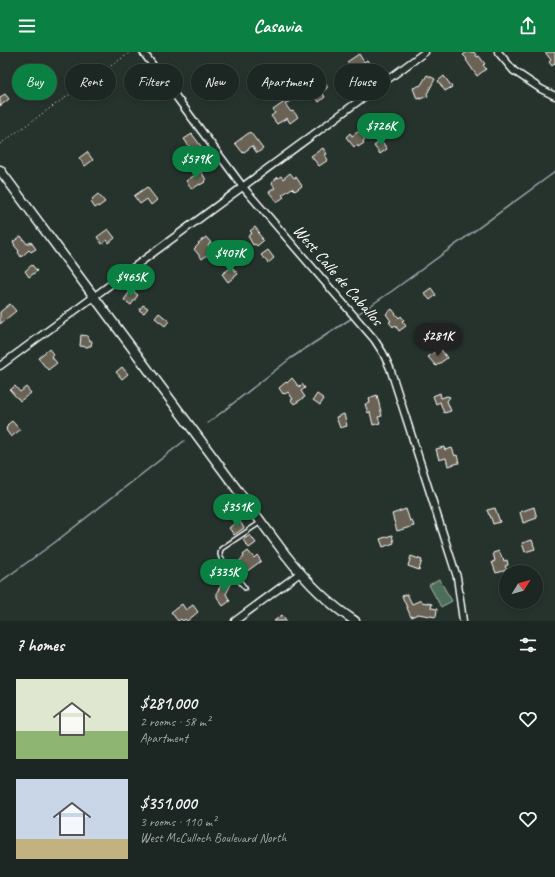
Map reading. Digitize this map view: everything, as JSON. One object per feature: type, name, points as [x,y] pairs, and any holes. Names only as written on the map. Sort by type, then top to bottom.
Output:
[{"type":"main road","points":[[0,170],[300,573],[313,588],[355,621]]},
{"type":"street","name":"West Calle de Caballos","points":[[142,52],[243,187],[374,339],[384,354],[390,368],[457,577],[463,621]]},
{"type":"street","points":[[0,366],[425,52]]},
{"type":"street","points":[[498,52],[514,71],[541,89],[555,96]]},
{"type":"street","points":[[235,621],[300,573]]},
{"type":"lane","points":[[245,588],[222,558],[220,554],[221,549],[261,522]]},
{"type":"path","points":[[0,144],[131,52]]},
{"type":"green space","points":[[439,579],[452,601],[441,607],[429,585]]},
{"type":"building","points":[[467,52],[474,52],[485,64],[483,65],[486,69],[477,76],[463,55]]},
{"type":"building","points":[[545,52],[555,52],[555,65],[554,64],[552,66],[549,62],[551,60]]},
{"type":"building","points":[[359,54],[364,62],[367,60],[370,64],[348,64],[347,62]]},
{"type":"building","points":[[427,75],[435,79],[427,94],[428,96],[417,99],[413,88],[421,85]]},
{"type":"building","points":[[444,76],[452,87],[445,91],[438,81]]},
{"type":"building","points":[[5,94],[9,99],[0,106],[0,97]]},
{"type":"building","points":[[281,100],[292,100],[285,104],[291,112],[293,111],[298,117],[290,123],[287,118],[277,124],[271,116],[275,113],[273,110],[283,103]]},
{"type":"building","points":[[359,131],[365,139],[363,141],[364,143],[358,147],[357,145],[354,147],[346,137],[350,133],[352,136]]},
{"type":"building","points":[[250,132],[263,149],[257,153],[252,146],[243,153],[235,143]]},
{"type":"building","points":[[192,134],[206,153],[198,159],[184,139]]},
{"type":"building","points":[[381,140],[387,149],[380,154],[374,146]]},
{"type":"building","points":[[323,148],[327,154],[325,155],[328,160],[319,166],[311,156]]},
{"type":"building","points":[[87,152],[93,160],[85,166],[79,158]]},
{"type":"building","points":[[201,171],[206,180],[204,181],[205,182],[192,189],[186,181]]},
{"type":"building","points":[[290,173],[294,178],[296,177],[302,186],[295,191],[292,188],[282,195],[284,197],[277,202],[269,192],[275,188],[271,183],[281,176],[283,179]]},
{"type":"building","points":[[147,187],[157,200],[151,205],[147,199],[140,204],[134,196]]},
{"type":"building","points":[[98,194],[105,202],[95,208],[91,202],[93,200],[92,199]]},
{"type":"building","points":[[255,227],[263,241],[257,246],[255,244],[253,245],[248,236],[252,233],[250,231]]},
{"type":"building","points":[[108,229],[115,238],[109,243],[107,240],[102,244],[97,237]]},
{"type":"building","points":[[21,236],[27,244],[31,242],[36,249],[31,252],[29,250],[21,257],[13,242]]},
{"type":"building","points":[[206,237],[211,243],[208,245],[212,251],[202,259],[194,249],[199,244],[198,243]]},
{"type":"building","points":[[268,250],[274,258],[268,263],[261,255]]},
{"type":"building","points":[[32,265],[37,271],[29,277],[25,271]]},
{"type":"building","points":[[232,267],[238,274],[228,282],[222,274]]},
{"type":"building","points":[[431,288],[436,295],[430,300],[424,293]]},
{"type":"building","points":[[131,290],[138,295],[131,305],[124,300]]},
{"type":"building","points":[[10,304],[16,311],[0,324],[0,312]]},
{"type":"building","points":[[143,305],[148,308],[144,313],[139,310]]},
{"type":"building","points":[[392,309],[399,318],[401,316],[404,320],[402,321],[406,326],[399,331],[395,325],[393,327],[389,322],[391,321],[386,314]]},
{"type":"building","points":[[159,313],[169,321],[165,326],[155,318]]},
{"type":"building","points":[[443,327],[448,335],[436,343],[431,336]]},
{"type":"building","points":[[81,335],[88,336],[90,339],[89,340],[92,341],[91,346],[80,346]]},
{"type":"building","points":[[440,348],[447,358],[436,366],[428,357]]},
{"type":"building","points":[[49,349],[53,354],[51,356],[57,363],[48,370],[38,358]]},
{"type":"building","points":[[122,367],[128,374],[122,379],[116,372]]},
{"type":"building","points":[[292,378],[299,387],[302,384],[305,388],[301,391],[305,397],[294,404],[291,400],[293,399],[288,392],[283,394],[279,388]]},
{"type":"building","points":[[15,386],[20,392],[26,387],[31,393],[20,401],[10,390]]},
{"type":"building","points":[[440,393],[441,398],[447,396],[450,397],[447,401],[451,411],[444,413],[440,402],[436,404],[433,396]]},
{"type":"building","points":[[317,394],[324,399],[320,405],[313,400]]},
{"type":"building","points":[[377,395],[382,416],[378,417],[380,423],[373,425],[370,412],[368,413],[365,404],[370,403],[369,398]]},
{"type":"building","points":[[344,414],[347,426],[340,428],[336,417]]},
{"type":"building","points":[[12,421],[20,430],[11,437],[6,428]]},
{"type":"building","points":[[444,447],[445,450],[452,448],[455,456],[457,455],[459,463],[448,466],[446,458],[439,460],[436,449]]},
{"type":"building","points":[[534,507],[537,518],[523,523],[520,512]]},
{"type":"building","points":[[495,508],[500,522],[493,524],[487,510]]},
{"type":"building","points":[[406,509],[410,521],[412,520],[414,526],[397,531],[392,514]]},
{"type":"building","points":[[239,520],[244,528],[234,535],[229,528]]},
{"type":"building","points":[[250,535],[256,543],[249,548],[243,540]]},
{"type":"building","points":[[392,535],[394,543],[383,547],[380,539]]},
{"type":"building","points":[[532,540],[535,549],[525,552],[522,543]]},
{"type":"building","points":[[248,551],[254,558],[257,555],[261,561],[246,572],[237,563]]},
{"type":"building","points":[[499,551],[504,561],[507,560],[508,565],[499,565],[499,572],[496,573],[492,562],[495,561],[493,553]]},
{"type":"building","points":[[411,556],[422,560],[419,570],[408,566]]},
{"type":"building","points":[[224,580],[231,584],[226,594],[230,601],[223,606],[217,597],[217,592]]},
{"type":"building","points":[[407,594],[412,604],[421,600],[422,602],[432,604],[431,608],[437,609],[436,617],[418,614],[411,617],[402,596]]},
{"type":"building","points":[[182,604],[186,610],[193,605],[198,612],[187,621],[185,619],[183,621],[181,619],[178,621],[171,612]]},
{"type":"building","points":[[282,615],[287,621],[274,621]]},
{"type":"waterway","points":[[355,316],[392,291],[555,172]]},
{"type":"waterway","points":[[208,423],[291,358],[352,318]]},
{"type":"waterway","points":[[0,582],[54,543],[184,441]]}]
